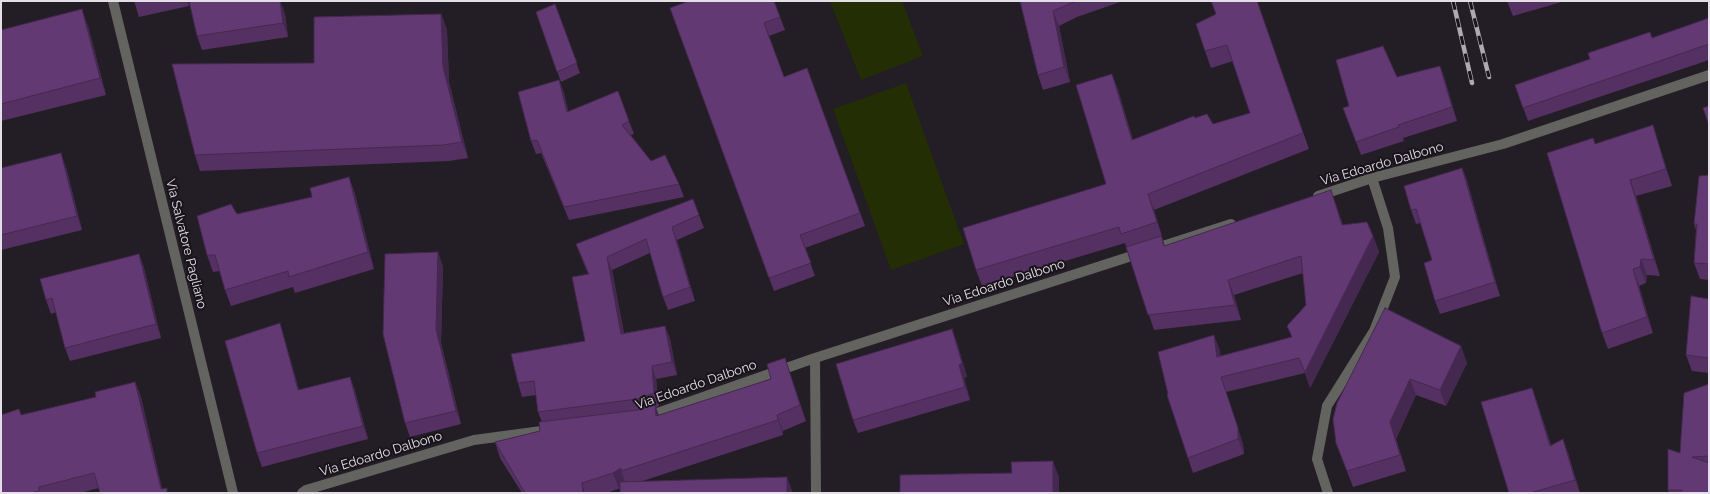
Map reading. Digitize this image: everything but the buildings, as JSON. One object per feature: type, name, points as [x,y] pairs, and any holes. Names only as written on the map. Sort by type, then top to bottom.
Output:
[{"type":"street","name":"Via Salvatore Pagliano","points":[[112,1],[233,493]]},
{"type":"street","name":"Via Edoardo Dalbono","points":[[1305,200],[1372,178],[1503,144],[1709,75]]},
{"type":"street","points":[[1328,493],[1316,459],[1327,406],[1374,331],[1395,277],[1388,228],[1372,178]]},
{"type":"street","name":"Via Edoardo Dalbono","points":[[635,420],[643,419],[815,358],[1244,220]]},
{"type":"street","points":[[815,358],[816,493]]},
{"type":"street","name":"Via Edoardo Dalbono","points":[[302,493],[306,490],[474,440],[558,429]]},
{"type":"green space","points":[[830,1],[902,1],[923,56],[861,80]]},
{"type":"green space","points":[[906,83],[964,244],[891,270],[833,109]]},
{"type":"railway","points":[[1453,1],[1472,83]]},
{"type":"railway","points":[[1470,1],[1489,77]]}]
